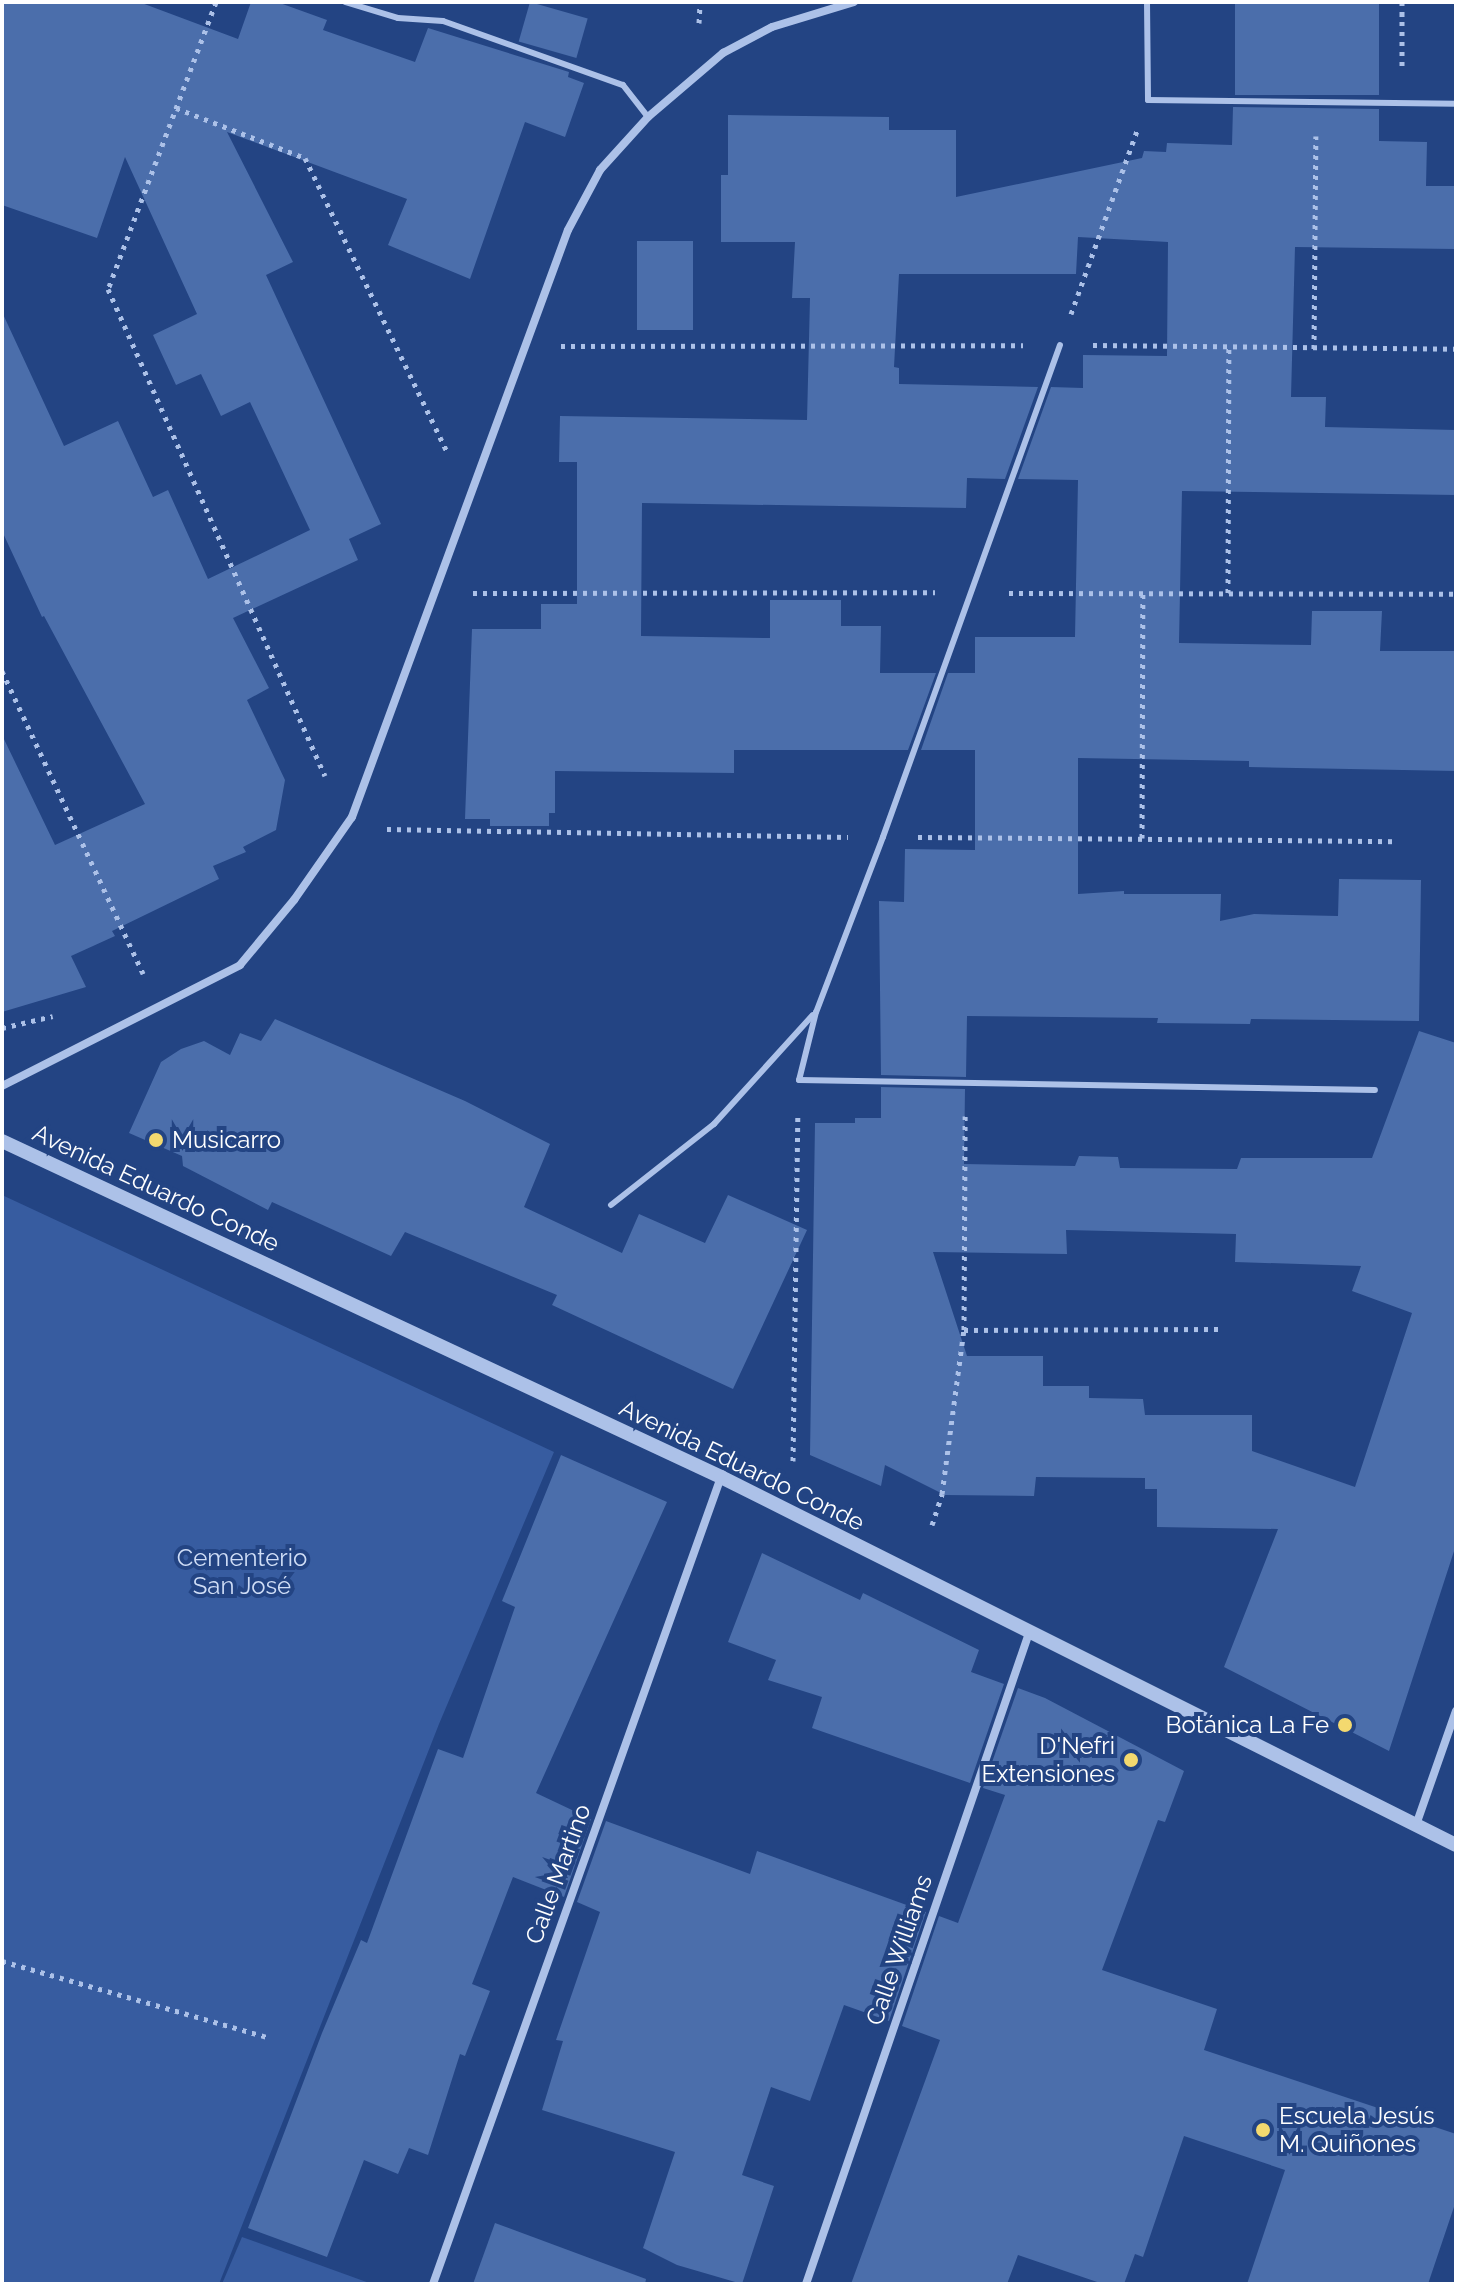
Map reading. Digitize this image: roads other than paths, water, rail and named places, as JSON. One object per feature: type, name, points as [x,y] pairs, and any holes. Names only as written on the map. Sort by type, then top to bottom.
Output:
[{"type":"street","points":[[2,1086],[240,965],[294,900],[352,817],[568,230],[600,170],[648,117],[723,53],[772,27],[854,2]]},
{"type":"street","name":"Avenida Eduardo Conde","points":[[2,1141],[721,1477],[1030,1629],[1456,1845]]},
{"type":"street","name":"Calle Martino","points":[[433,2284],[721,1477]]},
{"type":"street","name":"Calle Williams","points":[[806,2284],[1030,1629]]},
{"type":"street","points":[[1416,1825],[1456,1711]]},
{"type":"lane","points":[[345,2],[398,18],[443,21],[623,85],[648,117]]},
{"type":"lane","points":[[1147,2],[1148,100],[1456,104]]},
{"type":"lane","points":[[1060,345],[883,837],[816,1012],[799,1080],[1375,1090]]},
{"type":"lane","points":[[611,1205],[714,1124],[816,1012]]},
{"type":"place","name":"Musicarro","points":[[156,1140]]},
{"type":"place","name":"Botánica La Fe","points":[[1345,1725]]},
{"type":"place","name":"D'Nefri Extensiones","points":[[1131,1760]]},
{"type":"place","name":"Escuela Jesús M. Quiñones","points":[[1263,2130]]},
{"type":"park label","name":"Cementerio San José","points":[[242,1572]]}]
